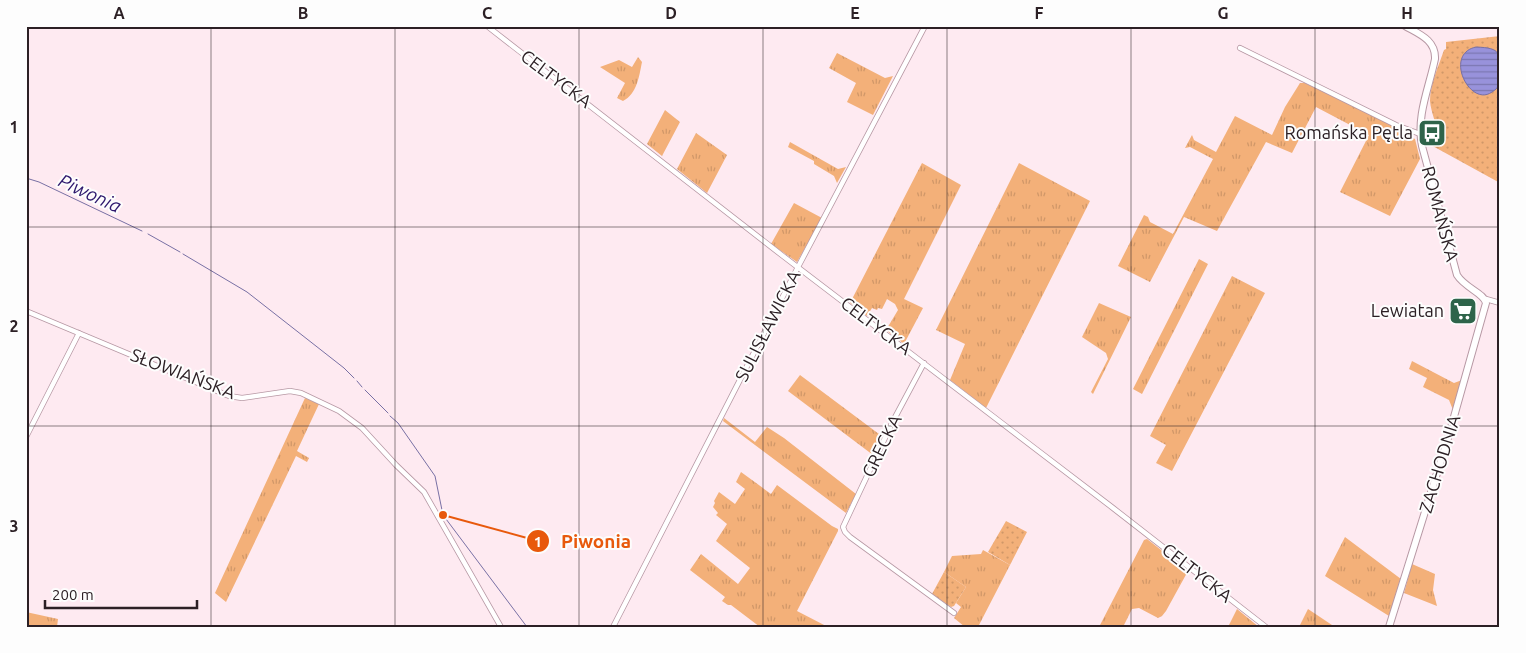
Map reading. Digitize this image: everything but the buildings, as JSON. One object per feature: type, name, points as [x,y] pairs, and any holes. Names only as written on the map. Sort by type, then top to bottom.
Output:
[{"type":"street","name":"CELTYCKA","points":[[487,26],[1266,627]]},
{"type":"street","name":"SULISŁAWICKA","points":[[612,627],[924,26]]},
{"type":"street","name":"ROMAŃSKA","points":[[1405,26],[1430,41],[1435,54],[1421,116],[1420,134],[1455,270],[1462,283],[1486,299],[1500,303]]},
{"type":"street","points":[[1240,48],[1396,125],[1420,134]]},
{"type":"street","name":"ZACHODNIA","points":[[1389,627],[1486,310],[1486,299]]},
{"type":"street","name":"SŁOWIAŃSKA","points":[[26,311],[229,396],[242,398],[282,392],[301,393],[316,398],[347,416],[370,435],[396,465],[424,492],[501,627]]},
{"type":"street","points":[[26,437],[79,333]]},
{"type":"street","name":"GRECKA","points":[[924,363],[892,422],[845,520],[844,530],[850,537],[954,613]]},
{"type":"green space","points":[[1500,36],[1500,183],[1429,144],[1437,136],[1430,101],[1431,88],[1444,50],[1446,49],[1446,42]]},
{"type":"green space","points":[[837,53],[885,78],[893,76],[873,115],[847,102],[856,83],[829,68]]},
{"type":"green space","points":[[638,57],[642,62],[637,84],[628,98],[623,101],[617,98],[625,83],[600,67],[619,60],[632,67]]},
{"type":"green space","points":[[1300,83],[1305,83],[1398,128],[1398,131],[1415,139],[1420,159],[1390,216],[1340,192],[1369,135],[1316,107],[1292,153],[1266,142],[1217,231],[1184,217],[1150,282],[1118,266],[1144,215],[1148,217],[1150,222],[1173,234],[1213,159],[1190,147],[1185,148],[1192,135],[1194,140],[1216,152],[1235,116],[1272,135],[1285,107]]},
{"type":"green space","points":[[665,110],[680,122],[662,156],[647,144]]},
{"type":"green space","points":[[696,133],[727,155],[707,193],[677,169]]},
{"type":"green space","points":[[790,142],[838,169],[846,167],[837,183],[834,176],[814,164],[814,161],[788,147]]},
{"type":"green space","points":[[922,163],[961,185],[904,299],[923,308],[904,344],[886,330],[898,310],[895,304],[887,299],[882,309],[872,308],[867,316],[850,303]]},
{"type":"green space","points":[[1019,163],[1090,201],[986,408],[950,380],[965,344],[936,330]]},
{"type":"green space","points":[[794,203],[822,218],[797,262],[771,244]]},
{"type":"green space","points":[[1199,259],[1208,264],[1142,394],[1133,389]]},
{"type":"green space","points":[[1232,276],[1265,293],[1172,471],[1156,463],[1166,445],[1150,436]]},
{"type":"green space","points":[[1099,303],[1131,317],[1093,394],[1091,392],[1108,359],[1106,353],[1082,337]]},
{"type":"green space","points":[[1412,361],[1454,383],[1462,380],[1453,410],[1449,400],[1423,387],[1427,378],[1409,369]]},
{"type":"green space","points":[[800,375],[883,437],[873,455],[788,391]]},
{"type":"green space","points":[[305,398],[319,404],[297,451],[309,458],[307,462],[296,456],[226,602],[215,593]]},
{"type":"green space","points":[[724,418],[755,442],[767,427],[856,494],[846,513],[723,421]]},
{"type":"green space","points":[[741,472],[771,494],[777,485],[838,529],[797,611],[828,627],[760,627],[731,605],[722,601],[725,597],[690,570],[701,554],[738,584],[750,568],[716,541],[727,524],[716,515],[718,513],[713,507],[714,501],[719,492],[735,504],[745,489],[736,482]]},
{"type":"green space","points":[[1006,521],[1027,532],[1010,565],[988,552]]},
{"type":"green space","points":[[1345,537],[1401,579],[1389,616],[1325,576]]},
{"type":"green space","points":[[1147,539],[1188,571],[1162,616],[1158,618],[1139,608],[1132,609],[1123,627],[1099,627],[1144,540]]},
{"type":"green space","points":[[983,550],[1010,565],[978,627],[965,627],[954,618],[961,607],[956,603],[966,587],[944,572],[952,556],[981,554]]},
{"type":"green space","points":[[1412,564],[1435,574],[1433,590],[1437,606],[1404,593]]},
{"type":"green space","points":[[944,572],[966,587],[954,606],[951,607],[932,594]]},
{"type":"green space","points":[[1237,609],[1259,627],[1228,627]]},
{"type":"green space","points":[[1308,609],[1335,627],[1299,627]]},
{"type":"green space","points":[[26,612],[58,619],[57,627],[26,627]]},
{"type":"shaded area","points":[[1476,47],[1495,51],[1498,53],[1500,62],[1499,85],[1492,92],[1484,95],[1476,93],[1469,87],[1463,78],[1461,69],[1461,59],[1466,52]]},
{"type":"waterway","name":"Piwonia","points":[[26,178],[39,182],[142,231]]},
{"type":"waterway","name":"Piwonia","points":[[148,234],[180,252]]},
{"type":"waterway","name":"Piwonia","points":[[183,254],[247,292],[344,368],[354,378]]},
{"type":"waterway","name":"Piwonia","points":[[357,381],[362,387]]},
{"type":"waterway","name":"Piwonia","points":[[365,390],[388,413]]},
{"type":"waterway","name":"Piwonia","points":[[390,416],[398,423],[435,476],[443,515],[527,627]]},
{"type":"place","name":"Romańska Pętla","points":[[1432,133]]},
{"type":"place","name":"Lewiatan","points":[[1463,311]]},
{"type":"place","name":"Piwonia","points":[[443,515]]}]
